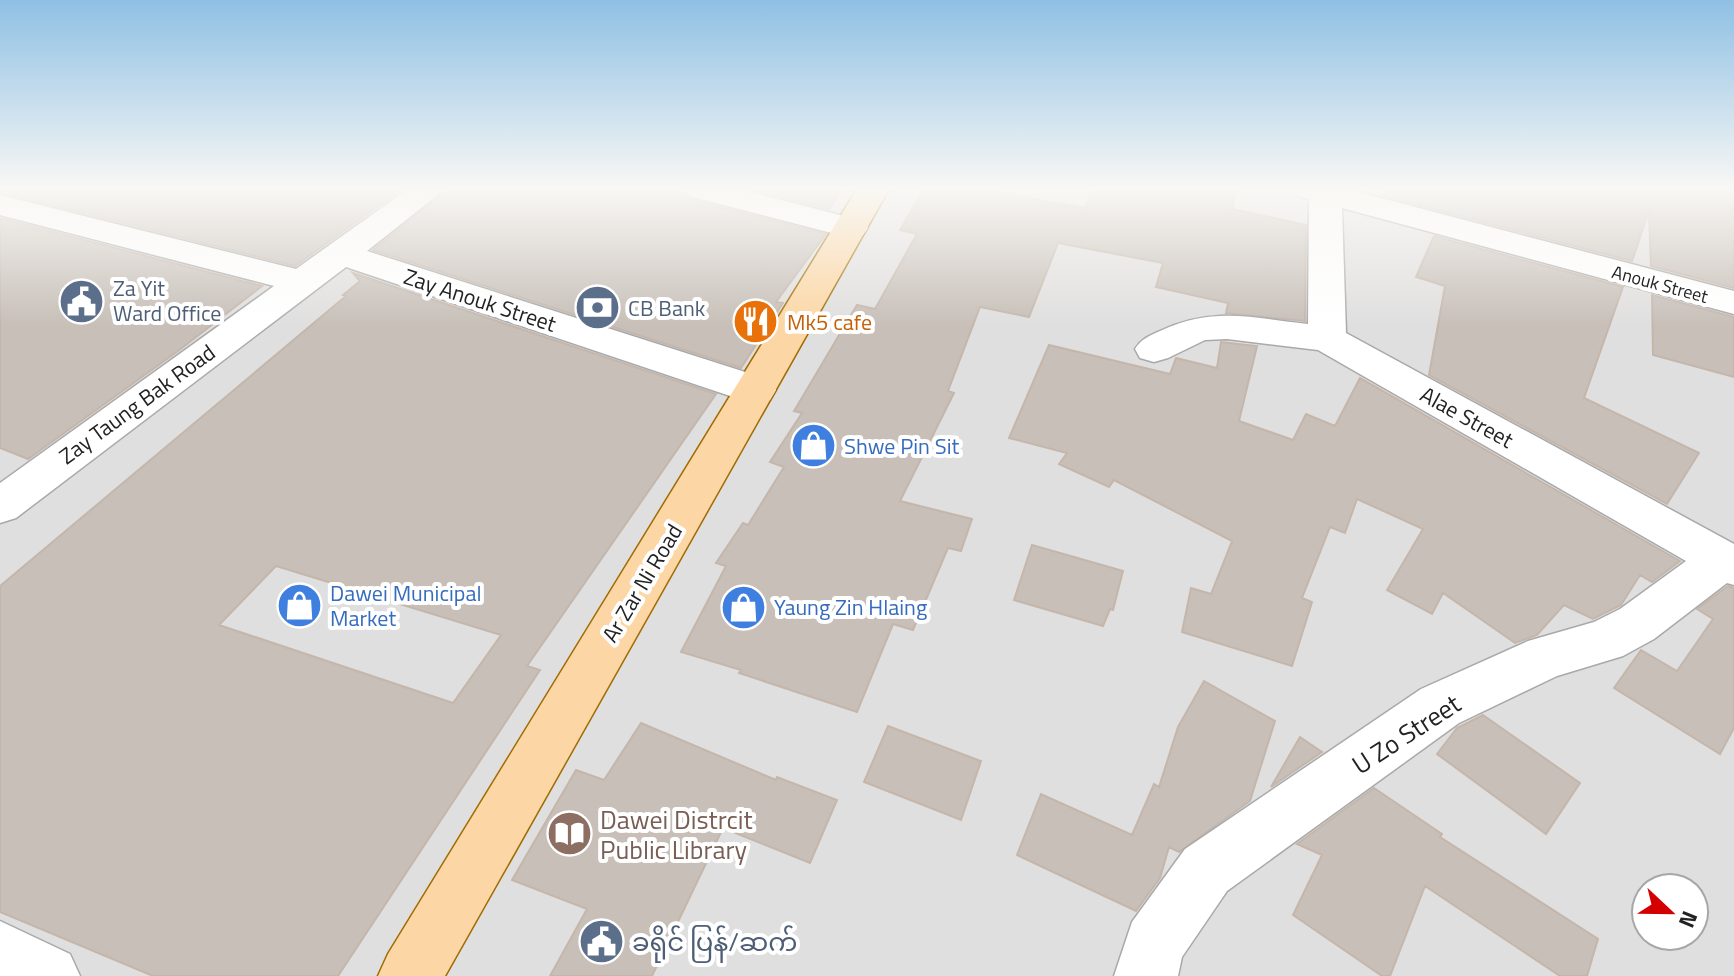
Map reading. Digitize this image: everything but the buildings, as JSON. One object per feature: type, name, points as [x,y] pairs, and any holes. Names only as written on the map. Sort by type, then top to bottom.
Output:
[{"type":"main road","name":"Ar Zar Ni Road","points":[[410,976],[847,235]]},
{"type":"street","points":[[116,235],[303,282]]},
{"type":"street","name":"Zay Taung Bak Road","points":[[0,506],[17,474],[303,282],[367,235]]},
{"type":"street","points":[[1154,349],[1198,328],[1227,327],[1327,339],[1320,235]]},
{"type":"street","name":"Anouk Street","points":[[1479,235],[1734,303]]},
{"type":"street","name":"Zay Anouk Street","points":[[341,254],[756,390]]},
{"type":"street","name":"Alae Street","points":[[1327,339],[1729,563]]},
{"type":"street","name":"U Zo Street","points":[[1146,976],[1154,944],[1206,870],[1440,706],[1546,657],[1605,641],[1627,630],[1729,563]]},
{"type":"street","points":[[0,952],[48,976]]},
{"type":"shaded area","points":[[0,235],[1734,235],[1734,976],[0,976]]},
{"type":"place","name":"Za Yit Ward Office","points":[[82,301]]},
{"type":"place","name":"CB Bank","points":[[597,308]]},
{"type":"place","name":"Mk5 cafe","points":[[756,322]]},
{"type":"place","name":"Shwe Pin Sit","points":[[813,446]]},
{"type":"place","name":"Dawei Municipal Market","points":[[299,606]]},
{"type":"place","name":"Yaung Zin Hlaing","points":[[743,607]]},
{"type":"place","name":"Dawei Distrcit Public Library","points":[[569,834]]},
{"type":"place","name":"ခရိုင် ပြန်/ဆက်","points":[[601,941]]}]
